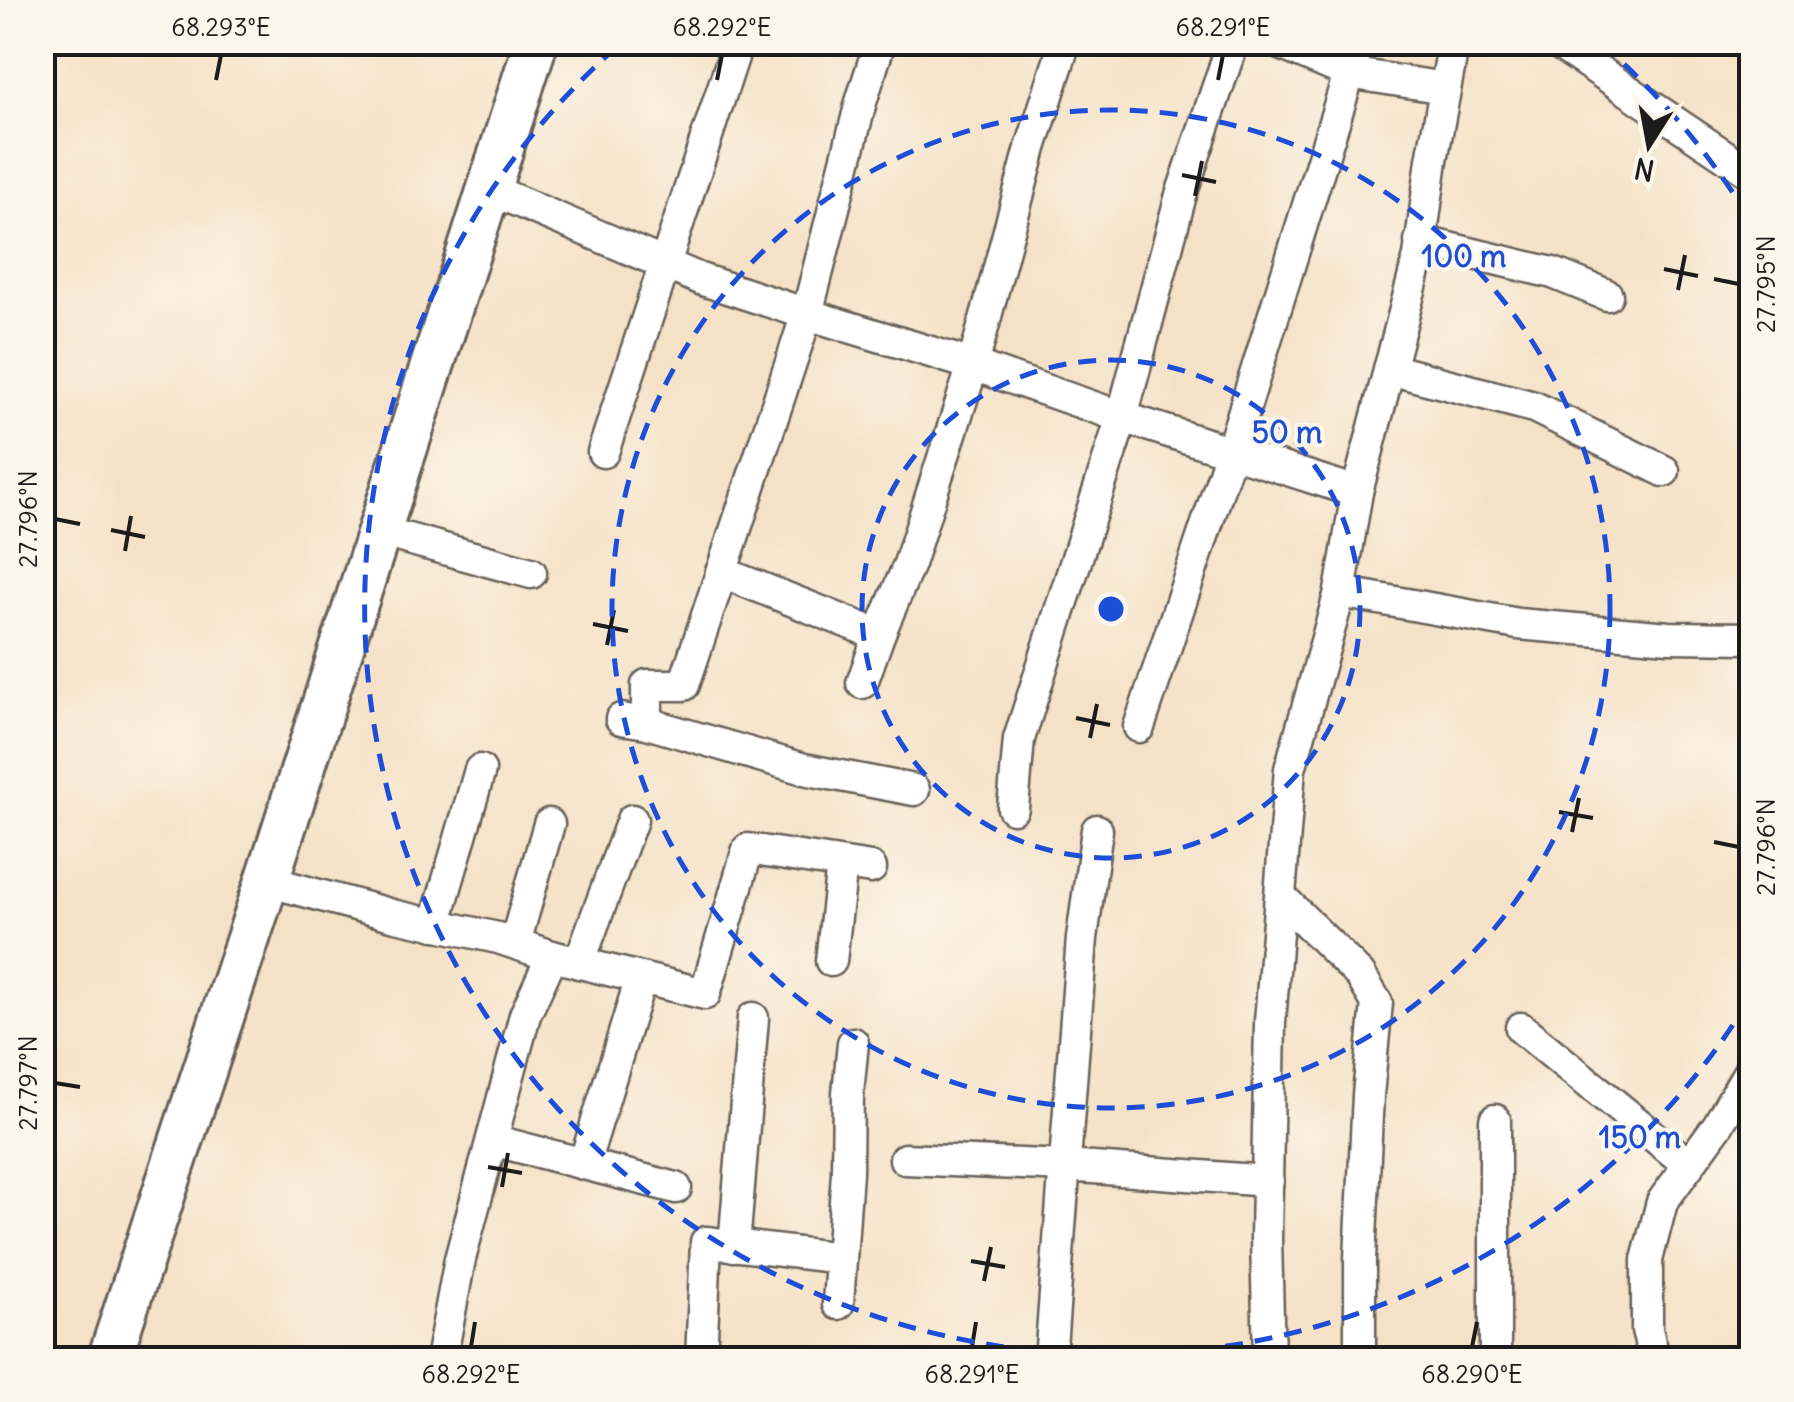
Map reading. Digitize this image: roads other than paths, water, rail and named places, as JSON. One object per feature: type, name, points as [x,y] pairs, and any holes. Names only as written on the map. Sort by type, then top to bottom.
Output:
[{"type":"main road","points":[[109,1360],[268,881],[536,42]]},
{"type":"street","points":[[603,452],[738,42]]},
{"type":"street","points":[[880,42],[807,314],[684,685],[647,685],[634,721],[804,769],[914,790]]},
{"type":"street","points":[[862,683],[909,564],[973,365],[1031,148],[1066,42]]},
{"type":"street","points":[[1013,808],[1019,739],[1122,417],[1181,196],[1233,42]]},
{"type":"street","points":[[1276,42],[1348,73],[1445,88]]},
{"type":"street","points":[[1139,727],[1231,452],[1359,42]]},
{"type":"street","points":[[1268,1360],[1270,1022],[1290,768],[1340,592],[1357,492],[1419,256],[1450,42]]},
{"type":"street","points":[[1556,42],[1752,174]]},
{"type":"street","points":[[489,189],[700,279],[1357,492]]},
{"type":"street","points":[[1420,241],[1554,273],[1607,295]]},
{"type":"street","points":[[1388,369],[1534,406],[1664,471]]},
{"type":"street","points":[[379,531],[531,572]]},
{"type":"street","points":[[720,572],[879,634]]},
{"type":"street","points":[[1340,592],[1518,624],[1670,637],[1752,638]]},
{"type":"street","points":[[435,924],[480,770]]},
{"type":"street","points":[[442,1360],[460,1259],[525,1015],[565,959],[632,820]]},
{"type":"street","points":[[515,943],[549,824]]},
{"type":"street","points":[[1050,1360],[1082,938],[1097,830]]},
{"type":"street","points":[[268,881],[705,994],[748,849],[856,866],[831,961]]},
{"type":"street","points":[[1281,898],[1360,975],[1377,1003],[1361,1240],[1360,1360]]},
{"type":"street","points":[[584,1164],[640,978]]},
{"type":"street","points":[[734,1246],[754,1018]]},
{"type":"street","points":[[1521,1028],[1689,1165]]},
{"type":"street","points":[[838,1304],[853,1043]]},
{"type":"street","points":[[1655,1360],[1648,1330],[1646,1260],[1662,1202],[1718,1125],[1752,1066]]},
{"type":"street","points":[[1495,1360],[1496,1120]]},
{"type":"street","points":[[492,1140],[676,1188]]},
{"type":"street","points":[[905,1160],[1066,1166],[1268,1181]]},
{"type":"street","points":[[701,1360],[706,1242],[841,1258]]}]
